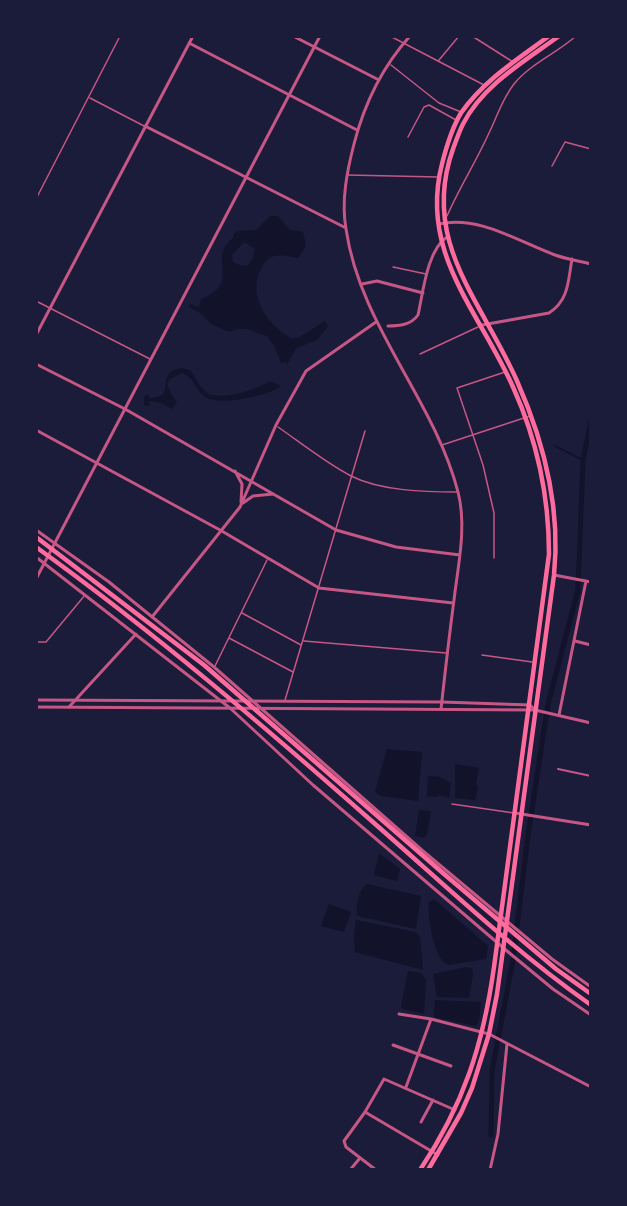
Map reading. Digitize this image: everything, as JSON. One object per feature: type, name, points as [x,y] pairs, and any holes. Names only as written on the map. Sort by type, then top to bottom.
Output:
[{"type":"main road","points":[[420,1170],[433,1152],[455,1110],[472,1069],[483,1032],[548,574],[549,535],[544,486],[528,417],[482,325],[458,285],[440,241],[437,225],[439,177],[444,155],[457,120],[462,113],[484,85],[549,36]]},
{"type":"main road","points":[[428,1170],[461,1113],[472,1088],[489,1034],[503,948],[554,575],[556,535],[554,504],[546,463],[510,364],[455,262],[447,237],[444,223],[444,184],[450,157],[462,124],[490,88],[559,36]]},
{"type":"main road","points":[[36,537],[204,665],[444,874],[556,969],[591,994]]},
{"type":"main road","points":[[36,547],[200,672],[439,880],[551,975],[591,1005]]},
{"type":"street","points":[[36,335],[193,36]]},
{"type":"street","points":[[293,36],[379,80]]},
{"type":"street","points":[[36,579],[320,36]]},
{"type":"street","points":[[410,36],[379,80],[357,130],[347,175],[345,228],[350,249],[376,322],[422,402],[442,445],[458,492],[461,523],[460,555],[441,709]]},
{"type":"street","points":[[189,44],[357,130]]},
{"type":"street","points":[[145,126],[345,228]]},
{"type":"street","points":[[437,225],[454,222],[488,228],[555,255],[591,264]]},
{"type":"street","points":[[388,326],[398,326],[414,321],[418,315],[427,274],[440,241],[447,237]]},
{"type":"street","points":[[482,325],[549,313],[557,308],[563,301],[572,260]]},
{"type":"street","points":[[362,284],[376,281],[423,293]]},
{"type":"street","points":[[240,507],[276,425],[306,371],[376,322]]},
{"type":"street","points":[[36,364],[235,470],[336,530],[396,546],[460,555]]},
{"type":"street","points":[[36,430],[220,530],[319,588],[453,603]]},
{"type":"street","points":[[235,470],[242,484],[240,507]]},
{"type":"street","points":[[152,617],[240,507],[253,496],[274,494]]},
{"type":"street","points":[[36,530],[109,582],[214,667],[423,851],[552,959],[591,987]]},
{"type":"street","points":[[36,557],[230,708],[313,785],[497,943],[553,989],[591,1015]]},
{"type":"street","points":[[554,575],[588,582],[557,715]]},
{"type":"street","points":[[69,707],[136,634]]},
{"type":"street","points":[[575,641],[591,645]]},
{"type":"street","points":[[36,700],[441,702],[529,708],[591,723]]},
{"type":"street","points":[[36,707],[529,708]]},
{"type":"street","points":[[558,769],[591,776]]},
{"type":"street","points":[[515,813],[591,825]]},
{"type":"street","points":[[399,1014],[431,1019],[489,1034],[591,1087]]},
{"type":"street","points":[[405,1087],[431,1019]]},
{"type":"street","points":[[490,1170],[498,1134],[507,1043]]},
{"type":"street","points":[[393,1045],[451,1066]]},
{"type":"street","points":[[376,1170],[346,1147],[344,1141],[365,1113],[384,1078],[455,1110]]},
{"type":"street","points":[[421,1122],[433,1100]]},
{"type":"street","points":[[365,1113],[438,1155]]},
{"type":"street","points":[[350,1170],[360,1158]]},
{"type":"lane","points":[[36,199],[120,36]]},
{"type":"lane","points":[[390,36],[484,85]]},
{"type":"lane","points":[[438,61],[459,36]]},
{"type":"lane","points":[[472,36],[513,62]]},
{"type":"lane","points":[[444,223],[514,83],[576,36]]},
{"type":"lane","points":[[389,63],[439,102],[462,113]]},
{"type":"lane","points":[[89,98],[145,126]]},
{"type":"lane","points":[[408,137],[424,107],[429,105],[457,120]]},
{"type":"lane","points":[[552,165],[565,142],[591,149]]},
{"type":"lane","points":[[347,175],[439,177]]},
{"type":"lane","points":[[393,267],[427,274]]},
{"type":"lane","points":[[36,301],[151,359]]},
{"type":"lane","points":[[420,354],[482,325]]},
{"type":"lane","points":[[494,558],[494,513],[483,465],[457,388],[506,372]]},
{"type":"lane","points":[[442,445],[528,417]]},
{"type":"lane","points":[[276,425],[352,477],[417,492],[458,492]]},
{"type":"lane","points":[[285,701],[365,431]]},
{"type":"lane","points":[[214,667],[267,559]]},
{"type":"lane","points":[[36,642],[46,642],[85,595]]},
{"type":"lane","points":[[242,612],[302,645]]},
{"type":"lane","points":[[229,638],[294,673]]},
{"type":"lane","points":[[303,641],[448,653]]},
{"type":"lane","points":[[483,655],[536,662]]},
{"type":"lane","points":[[452,804],[515,813]]},
{"type":"shaded area","points":[[270,216],[278,216],[290,230],[303,232],[306,246],[298,258],[280,255],[273,257],[266,261],[261,269],[256,289],[262,310],[268,319],[293,339],[325,321],[328,326],[317,340],[296,348],[287,365],[286,362],[281,363],[275,347],[267,336],[247,329],[229,332],[211,324],[200,313],[189,307],[190,304],[199,307],[201,299],[214,292],[220,285],[223,278],[222,254],[234,234],[237,231],[256,230]],"holes":[[[244,242],[255,249],[248,265],[242,266],[233,262],[232,255]]]},
{"type":"shaded area","points":[[181,368],[190,370],[202,388],[213,395],[239,393],[257,388],[270,381],[281,386],[275,390],[243,399],[211,399],[204,396],[190,378],[182,373],[170,379],[167,384],[177,402],[172,409],[161,403],[150,401],[148,402],[151,406],[144,405],[144,397],[147,394],[149,399],[163,395],[169,374]]},
{"type":"shaded area","points":[[387,749],[422,752],[418,801],[381,796],[375,792]]},
{"type":"shaded area","points":[[455,764],[479,768],[475,800],[455,798]]},
{"type":"shaded area","points":[[428,776],[440,777],[451,783],[449,798],[440,795],[427,796]]},
{"type":"shaded area","points":[[419,810],[431,811],[427,835],[423,838],[415,836]]},
{"type":"shaded area","points":[[379,853],[400,869],[397,881],[374,875]]},
{"type":"shaded area","points":[[367,884],[421,896],[416,929],[357,916],[358,898]]},
{"type":"shaded area","points":[[434,899],[488,946],[486,959],[448,965],[443,961],[435,946],[430,926],[429,902]]},
{"type":"shaded area","points":[[329,904],[351,912],[344,932],[321,926]]},
{"type":"shaded area","points":[[356,920],[416,932],[420,937],[423,970],[355,952]]},
{"type":"shaded area","points":[[467,967],[472,969],[473,974],[469,998],[437,997],[433,974]]},
{"type":"shaded area","points":[[408,971],[421,973],[426,980],[424,1014],[402,1009]]},
{"type":"shaded area","points":[[435,1000],[481,1002],[476,1026],[434,1017]]},
{"type":"waterway","points":[[517,926],[548,704],[578,590],[583,460],[591,421]]},
{"type":"waterway","points":[[555,446],[583,460]]},
{"type":"waterway","points":[[514,953],[516,933]]},
{"type":"waterway","points":[[491,1135],[492,1071],[513,960]]}]
